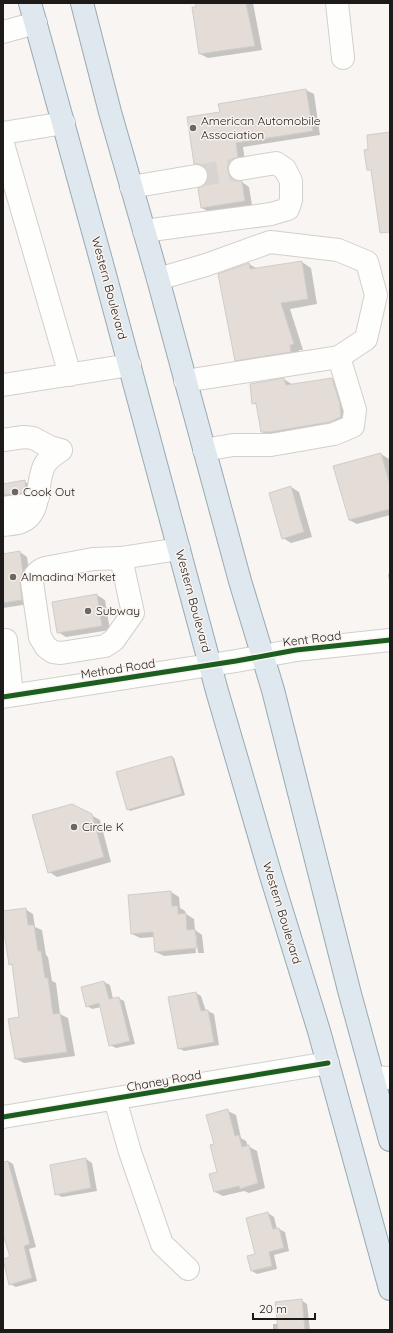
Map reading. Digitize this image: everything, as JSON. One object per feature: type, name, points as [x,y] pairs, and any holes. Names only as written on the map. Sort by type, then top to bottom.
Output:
[{"type":"main road","points":[[82,3],[108,105],[158,279],[246,606],[275,698],[348,987],[382,1077],[390,1140]]},
{"type":"main road","name":"Western Boulevard","points":[[33,13],[130,365],[210,665],[271,876],[328,1063],[390,1290]]},
{"type":"street","points":[[336,3],[343,58]]},
{"type":"street","points":[[3,32],[33,13]]},
{"type":"street","points":[[3,133],[64,123]]},
{"type":"street","points":[[3,144],[70,375]]},
{"type":"street","points":[[144,231],[271,214],[288,209],[291,200],[291,181],[285,169],[276,163],[240,168]]},
{"type":"street","points":[[131,187],[196,176]]},
{"type":"street","points":[[158,279],[206,266],[270,242],[338,250],[367,262],[376,295],[366,339],[338,357],[185,381]]},
{"type":"street","points":[[204,450],[233,445],[271,445],[334,434],[352,426],[355,410],[338,357]]},
{"type":"street","points":[[3,385],[130,365]]},
{"type":"street","points":[[3,440],[24,437],[33,438],[50,447],[61,450],[51,457],[45,464],[40,476],[38,497],[30,517],[21,522],[3,524]]},
{"type":"street","points":[[3,508],[27,504],[38,497]]},
{"type":"street","points":[[121,558],[133,613],[114,640],[105,646],[61,653],[49,650],[40,637],[32,582],[34,576],[39,571],[45,568],[93,560],[121,558],[179,549]]},
{"type":"street","points":[[3,641],[6,640],[7,696]]},
{"type":"street","name":"Kent Road","points":[[236,661],[296,650],[390,640]]},
{"type":"street","points":[[105,646],[110,680]]},
{"type":"street","points":[[61,653],[67,687]]},
{"type":"street","name":"Method Road","points":[[7,696],[236,661]]},
{"type":"street","name":"Chaney Road","points":[[3,1117],[328,1063]]},
{"type":"street","points":[[115,1099],[130,1152],[162,1244],[188,1269]]},
{"type":"building","points":[[195,3],[246,3],[255,46],[199,54],[192,7],[196,7]]},
{"type":"building","points":[[306,89],[313,131],[236,143],[238,157],[232,159],[228,164],[228,171],[230,177],[235,181],[242,181],[245,201],[201,208],[198,188],[208,181],[208,174],[205,168],[200,164],[194,164],[187,117],[220,112],[218,104]]},
{"type":"building","points":[[390,132],[390,232],[380,233],[371,170],[367,170],[364,150],[368,149],[367,135]]},
{"type":"building","points":[[302,261],[308,299],[281,303],[294,344],[290,345],[291,352],[235,361],[218,274],[249,263],[250,269]]},
{"type":"building","points":[[284,378],[286,385],[332,378],[340,404],[341,417],[330,422],[270,432],[261,432],[256,403],[252,404],[250,384]]},
{"type":"building","points":[[381,453],[390,485],[390,509],[349,520],[333,466]]},
{"type":"building","points":[[25,480],[26,490],[22,493],[3,495],[3,484]]},
{"type":"building","points":[[291,486],[304,532],[282,539],[269,493]]},
{"type":"building","name":"Almadina Market","points":[[20,551],[23,572],[20,583],[22,600],[3,603],[3,554]]},
{"type":"building","points":[[97,594],[102,626],[57,633],[52,602]]},
{"type":"building","points":[[172,756],[182,794],[127,810],[116,772]]},
{"type":"building","points":[[72,804],[92,814],[104,857],[48,873],[32,815]]},
{"type":"building","points":[[171,891],[172,906],[178,906],[178,914],[186,913],[187,930],[195,929],[197,948],[155,952],[153,932],[131,934],[128,895]]},
{"type":"building","points":[[26,908],[28,925],[34,925],[38,951],[41,951],[45,978],[48,978],[53,1014],[60,1013],[67,1052],[15,1059],[8,1019],[19,1017],[12,964],[9,965],[5,938],[3,938],[3,911]]},
{"type":"building","points":[[104,981],[109,999],[119,997],[130,1041],[109,1046],[99,1003],[86,1007],[81,987]]},
{"type":"building","points":[[196,992],[201,1011],[208,1010],[214,1042],[178,1049],[168,997]]},
{"type":"building","points":[[228,1109],[235,1136],[239,1135],[242,1147],[249,1145],[258,1183],[240,1189],[239,1186],[214,1192],[209,1174],[217,1172],[210,1145],[214,1144],[206,1115]]},
{"type":"building","points":[[86,1158],[91,1188],[55,1195],[50,1165]]},
{"type":"building","points":[[8,1161],[30,1244],[24,1246],[32,1278],[9,1285],[3,1259],[10,1257],[3,1234],[3,1162]]},
{"type":"building","points":[[268,1212],[273,1229],[279,1228],[284,1248],[269,1252],[272,1266],[251,1271],[247,1256],[255,1254],[246,1218]]},
{"type":"building","points":[[302,1299],[305,1330],[278,1330],[275,1302]]},
{"type":"tunnel","points":[[196,176],[240,169]]},
{"type":"cycle path","points":[[3,697],[236,661],[296,650],[390,640]]},
{"type":"cycle path","points":[[3,1117],[328,1063]]},
{"type":"place","name":"American Automobile Association","points":[[193,128]]},
{"type":"place","name":"Cook Out","points":[[15,492]]},
{"type":"place","name":"Almadina Market","points":[[13,577]]},
{"type":"place","name":"Subway","points":[[88,611]]},
{"type":"place","name":"Circle K","points":[[74,827]]}]
